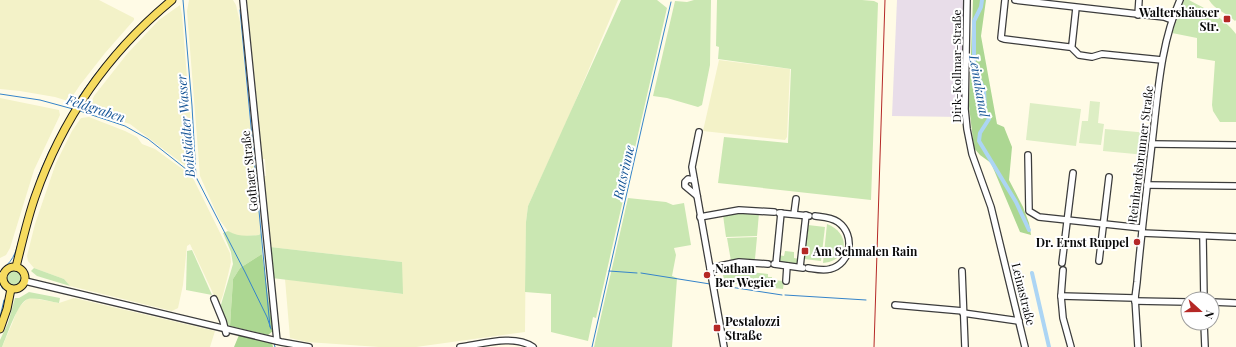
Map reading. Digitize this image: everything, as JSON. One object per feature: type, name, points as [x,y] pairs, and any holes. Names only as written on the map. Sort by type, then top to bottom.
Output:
[{"type":"main road","points":[[16,267],[25,230],[40,183],[73,115],[99,76],[118,52],[141,28],[172,0]]},
{"type":"main road","points":[[16,267],[24,272],[25,281],[20,288],[11,289],[4,284],[1,276],[8,268],[16,267]]},
{"type":"main road","points":[[0,329],[7,309],[11,289]]},
{"type":"street","name":"Gothaer Straße","points":[[243,0],[277,341]]},
{"type":"street","name":"Dirk-Kollmar-Straße","points":[[967,0],[965,102],[967,129],[972,154],[989,200],[1001,246]]},
{"type":"street","points":[[1005,0],[1000,38],[1071,47]]},
{"type":"street","points":[[1015,0],[1164,17],[1172,20]]},
{"type":"street","points":[[1138,14],[1139,0]]},
{"type":"street","name":"Reinhardsbrunner Straße","points":[[1138,347],[1135,300],[1162,60],[1164,46],[1180,0]]},
{"type":"street","points":[[1076,8],[1071,47],[1078,56],[1092,57],[1102,54],[1162,60]]},
{"type":"street","points":[[699,132],[692,166],[724,347]]},
{"type":"street","points":[[1152,144],[1236,145]]},
{"type":"street","points":[[1028,156],[1029,211],[1039,217],[1103,223],[1142,230],[1203,237],[1236,237]]},
{"type":"street","points":[[1062,263],[1073,173]]},
{"type":"street","points":[[1099,261],[1109,177]]},
{"type":"street","points":[[694,180],[688,180],[685,182],[685,186],[697,196]]},
{"type":"street","points":[[1147,185],[1236,186]]},
{"type":"street","points":[[794,214],[796,199]]},
{"type":"street","points":[[700,216],[739,210],[778,212],[832,219],[840,223],[848,233],[849,246],[847,255],[838,266],[825,270],[739,262],[710,268]]},
{"type":"street","points":[[772,264],[778,212]]},
{"type":"street","points":[[804,268],[810,216]]},
{"type":"street","points":[[1203,237],[1204,291]]},
{"type":"street","name":"Leinastraße","points":[[1001,246],[1025,347]]},
{"type":"street","points":[[786,280],[787,266]]},
{"type":"street","points":[[1063,270],[1061,296],[1063,318],[1071,347]]},
{"type":"street","points":[[962,271],[965,347]]},
{"type":"street","points":[[25,281],[225,331],[309,347]]},
{"type":"street","points":[[1061,296],[1180,302]]},
{"type":"street","points":[[214,298],[223,321],[225,331]]},
{"type":"street","points":[[1220,302],[1236,303]]},
{"type":"street","points":[[895,305],[963,312],[1019,321]]},
{"type":"street","points":[[1204,331],[1205,347]]},
{"type":"street","points":[[460,347],[511,340],[525,342],[533,347]]},
{"type":"shaded area","points":[[897,0],[964,0],[962,117],[892,116]]},
{"type":"green space","points":[[0,0],[99,0],[134,18],[134,20],[105,53],[68,101],[55,97],[0,89]]},
{"type":"green space","points":[[189,0],[233,0],[236,5],[240,22],[261,233],[259,235],[235,236],[228,231],[219,219],[200,176],[187,11]]},
{"type":"green space","points":[[246,0],[618,0],[567,121],[528,206],[526,222],[525,332],[416,347],[379,347],[307,342],[290,338],[285,279],[402,294],[402,262],[270,247],[262,176],[266,176],[265,159],[261,159]]},
{"type":"green space","points":[[621,0],[657,0],[667,8],[596,318],[593,317],[588,341],[551,332],[551,294],[525,292],[526,222],[528,206]]},
{"type":"green space","points":[[694,0],[711,0],[710,65],[702,105],[698,107],[667,98],[653,96],[675,1],[687,2]]},
{"type":"green space","points":[[717,0],[862,0],[874,1],[878,3],[871,200],[718,183],[724,137],[788,143],[791,69],[718,59],[719,47],[716,46]]},
{"type":"green space","points":[[973,0],[986,0],[981,36],[997,124],[1004,127],[1012,147],[1009,180],[1023,207],[1029,223],[1031,235],[1020,232],[991,163],[980,155],[974,148],[969,106]]},
{"type":"green space","points":[[1184,0],[1189,0],[1214,14],[1226,23],[1236,34],[1236,122],[1220,122],[1213,111],[1212,105],[1215,61],[1197,58],[1197,38],[1172,33]]},
{"type":"green space","points":[[1209,0],[1236,0],[1236,20],[1235,21],[1218,9]]},
{"type":"green space","points":[[180,5],[194,164],[191,170],[130,124],[90,111],[94,96],[127,54],[159,20]]},
{"type":"green space","points":[[719,60],[790,69],[787,137],[785,140],[703,131]]},
{"type":"green space","points":[[0,98],[59,110],[60,115],[34,170],[10,248],[6,255],[0,258]]},
{"type":"green space","points":[[1090,101],[1100,102],[1098,123],[1104,124],[1101,145],[1079,143],[1082,121],[1088,121]]},
{"type":"green space","points":[[1030,103],[1081,109],[1076,146],[1026,140]]},
{"type":"green space","points":[[89,117],[137,137],[142,144],[155,149],[192,176],[230,253],[231,262],[219,306],[190,244],[187,246],[183,285],[178,308],[172,311],[70,286],[64,279],[34,268],[28,261],[27,256],[35,224],[56,163],[72,131],[81,118]]},
{"type":"green space","points":[[1105,129],[1148,133],[1146,155],[1103,151]]},
{"type":"green space","points":[[628,198],[666,202],[673,205],[684,203],[691,245],[674,248],[676,255],[672,276],[677,278],[672,347],[594,347]]},
{"type":"green space","points":[[759,213],[757,236],[726,237],[723,215]]},
{"type":"green space","points":[[827,224],[835,228],[840,234],[844,246],[838,257],[832,261],[823,263]]},
{"type":"green space","points":[[808,225],[825,227],[821,261],[804,259]]},
{"type":"green space","points":[[228,231],[243,236],[259,235],[261,233],[262,254],[240,268],[233,279],[230,326],[226,325],[220,308],[233,264],[231,252],[223,233]]},
{"type":"green space","points":[[757,237],[755,259],[731,261],[727,238]]},
{"type":"green space","points":[[270,247],[402,262],[403,294],[272,278]]},
{"type":"green space","points":[[192,250],[212,295],[186,290],[187,251]]},
{"type":"green space","points":[[785,251],[794,252],[794,258],[800,259],[798,264],[778,262],[778,255],[784,256]]},
{"type":"green space","points":[[262,254],[273,331],[268,335],[230,326],[233,279],[240,268]]},
{"type":"green space","points":[[34,268],[64,279],[70,286],[37,276],[31,271]]},
{"type":"green space","points":[[11,270],[17,270],[22,275],[20,284],[17,286],[11,286],[6,281],[6,275]]},
{"type":"green space","points":[[749,272],[768,274],[768,277],[772,277],[772,280],[784,281],[783,289],[725,283],[723,275]]},
{"type":"green space","points":[[29,292],[60,298],[59,303],[35,299],[28,299],[24,301],[17,312],[2,347],[0,347],[0,340],[8,323],[15,298],[19,298]]},
{"type":"green space","points":[[32,298],[59,303],[74,298],[215,331],[210,347],[2,347],[18,308],[27,299]]},
{"type":"green space","points":[[239,335],[272,343],[273,347],[234,347]]},
{"type":"waterway","points":[[126,38],[166,0]]},
{"type":"waterway","name":"Boilstädter Wasser","points":[[183,0],[192,106],[196,177],[245,272],[267,317],[271,329]]},
{"type":"waterway","name":"Leinakanal","points":[[982,0],[981,7],[974,21],[974,62],[978,77],[984,89],[985,112],[989,119],[980,133],[979,141],[1016,202],[1029,230]]},
{"type":"waterway","name":"Ratsrinne","points":[[592,347],[671,2]]},
{"type":"waterway","points":[[240,10],[270,327]]},
{"type":"waterway","points":[[79,97],[121,43]]},
{"type":"waterway","name":"Feldgraben","points":[[0,94],[40,100],[73,109]]},
{"type":"waterway","name":"Feldgraben","points":[[80,111],[125,126],[148,139],[196,177]]},
{"type":"waterway","points":[[38,177],[63,125]]},
{"type":"waterway","points":[[33,192],[35,187]]},
{"type":"waterway","points":[[2,269],[13,257],[21,234]]},
{"type":"waterway","points":[[609,271],[637,273]]},
{"type":"waterway","points":[[641,273],[710,284]]},
{"type":"waterway","name":"Leinakanal","points":[[1032,273],[1049,347]]},
{"type":"waterway","points":[[0,284],[3,289]]},
{"type":"waterway","points":[[717,285],[782,295]]},
{"type":"waterway","points":[[785,295],[866,300]]},
{"type":"waterway","points":[[0,317],[4,300]]},
{"type":"waterway","name":"Boilstädter Wasser","points":[[274,343],[275,347]]},
{"type":"railway","points":[[874,347],[885,0]]},
{"type":"place","name":"Waltershäuser Str.","points":[[1227,19]]},
{"type":"place","name":"Dr. Ernst Ruppel","points":[[1137,242]]},
{"type":"place","name":"Am Schmalen Rain","points":[[805,251]]},
{"type":"place","name":"Nathan Ber Wegier","points":[[707,275]]},
{"type":"place","name":"Pestalozzi Straße","points":[[717,328]]}]
